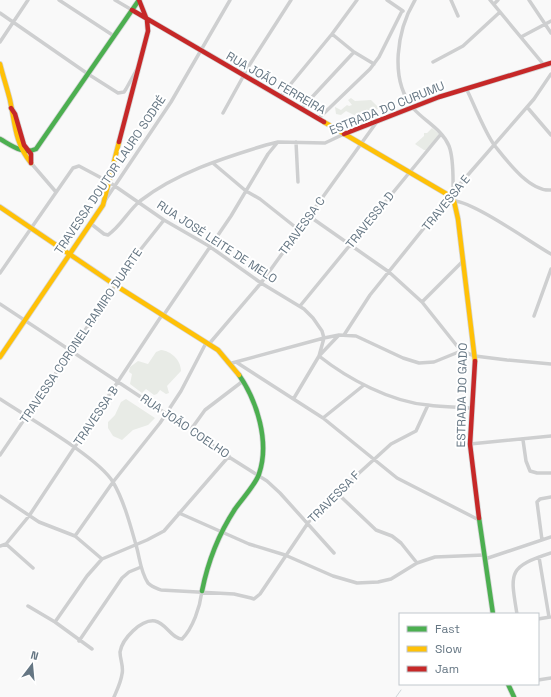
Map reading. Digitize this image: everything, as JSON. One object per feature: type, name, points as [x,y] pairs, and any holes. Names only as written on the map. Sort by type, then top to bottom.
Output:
[{"type":"street","points":[[0,42],[15,22],[28,0]]},
{"type":"street","points":[[59,0],[114,36]]},
{"type":"street","name":"RUA JOÃO FERREIRA","points":[[115,0],[450,196],[454,201]]},
{"type":"street","points":[[20,150],[30,152],[36,149],[42,142],[139,0]]},
{"type":"street","points":[[102,205],[148,31],[147,20],[139,0]]},
{"type":"street","name":"TRAVESSA DOUTOR LAURO SODRÉ","points":[[0,357],[102,205],[116,187],[171,102],[230,0]]},
{"type":"street","points":[[223,113],[243,75],[291,0]]},
{"type":"street","points":[[280,97],[332,34],[357,0]]},
{"type":"street","points":[[387,0],[407,14]]},
{"type":"street","points":[[415,0],[407,14],[399,45],[398,70],[401,82],[412,107],[441,134],[450,151],[453,192]]},
{"type":"street","points":[[451,0],[458,16]]},
{"type":"street","points":[[490,0],[544,65]]},
{"type":"street","points":[[494,4],[498,0]]},
{"type":"street","points":[[529,0],[551,33]]},
{"type":"street","points":[[318,119],[351,89],[374,64],[386,44],[402,11]]},
{"type":"street","points":[[433,62],[463,46],[500,12]]},
{"type":"street","points":[[0,13],[118,93],[124,92],[140,63]]},
{"type":"street","points":[[521,37],[551,21]]},
{"type":"street","points":[[332,34],[354,52],[374,64]]},
{"type":"street","points":[[301,109],[354,52]]},
{"type":"street","name":"ESTRADA DO CURUMU","points":[[90,223],[108,235],[139,202],[162,185],[214,164],[278,142],[325,143],[412,107],[466,88],[551,63]]},
{"type":"street","points":[[0,64],[11,106],[15,114],[24,145],[30,152],[31,163]]},
{"type":"street","name":"TRAVESSA E","points":[[344,335],[370,295],[453,192],[495,146],[527,107],[551,74]]},
{"type":"street","points":[[466,88],[495,146],[522,178],[540,188],[551,190]]},
{"type":"street","points":[[11,106],[11,116],[20,150]]},
{"type":"street","points":[[527,107],[551,135]]},
{"type":"street","name":"TRAVESSA C","points":[[75,536],[113,482],[154,431],[165,413],[181,392],[207,344],[261,283],[376,123]]},
{"type":"street","name":"TRAVESSA D","points":[[300,306],[441,134]]},
{"type":"street","points":[[0,138],[20,150],[56,192],[0,273]]},
{"type":"street","name":"TRAVESSA B","points":[[6,544],[29,516],[209,246],[231,216],[268,154],[278,142]]},
{"type":"street","points":[[296,142],[298,182]]},
{"type":"street","points":[[214,164],[246,191],[260,199],[300,230]]},
{"type":"street","name":"RUA JOSÉ LEITE DE MELO","points":[[56,192],[73,168],[79,166],[109,182],[164,220],[209,246],[261,283],[300,306],[317,323],[324,338]]},
{"type":"street","points":[[454,201],[459,201],[474,208],[551,254]]},
{"type":"street","name":"ESTRADA DO GADO","points":[[454,201],[458,219],[475,356],[470,444],[479,520],[493,613]]},
{"type":"street","points":[[0,206],[162,316],[294,398],[323,418],[372,460],[405,483],[479,520]]},
{"type":"street","points":[[309,216],[389,272],[422,302],[461,351],[475,356],[551,364]]},
{"type":"street","name":"TRAVESSA CORONEL RAMIRO DUARTE","points":[[0,455],[70,350],[147,239],[164,220]]},
{"type":"street","points":[[422,302],[463,261]]},
{"type":"street","points":[[534,316],[551,269]]},
{"type":"street","name":"RUA JOÃO COELHO","points":[[0,304],[165,413],[192,428],[228,456],[259,475],[280,493],[334,553]]},
{"type":"street","points":[[234,362],[339,335],[356,336],[403,358],[419,363],[434,362],[461,351]]},
{"type":"street","points":[[294,398],[319,356],[339,335]]},
{"type":"street","points":[[319,356],[324,338]]},
{"type":"street","points":[[319,356],[364,386],[401,399],[428,405],[471,408]]},
{"type":"street","points":[[114,697],[122,675],[121,649],[130,634],[145,623],[154,621],[163,625],[179,639],[182,639],[192,624],[201,600],[208,561],[221,531],[259,475],[262,459],[263,438],[256,409],[234,362]]},
{"type":"street","points":[[192,428],[204,410],[243,381]]},
{"type":"street","points":[[323,418],[364,386]]},
{"type":"street","points":[[0,399],[74,448],[102,469],[113,482],[123,504],[136,545],[141,567],[149,583],[154,588],[161,590],[202,591]]},
{"type":"street","name":"TRAVESSA F","points":[[202,591],[234,594],[254,598],[260,594],[314,514],[391,444],[416,431],[428,405]]},
{"type":"street","points":[[470,444],[551,436]]},
{"type":"street","points":[[522,440],[526,461],[530,471],[537,473],[551,473]]},
{"type":"street","points":[[55,622],[86,576],[102,559],[158,535],[228,456]]},
{"type":"street","points":[[337,493],[376,530],[392,536],[401,543],[417,564]]},
{"type":"street","points":[[0,496],[29,516],[75,536],[102,559]]},
{"type":"street","points":[[542,540],[537,502],[540,499],[551,497]]},
{"type":"street","points":[[179,513],[249,544],[285,555],[333,576],[351,582],[363,583],[391,578],[417,564],[441,556],[485,557],[551,537]]},
{"type":"street","points":[[0,546],[6,544],[33,568]]},
{"type":"street","points":[[517,613],[512,583],[514,574],[522,564],[551,553]]},
{"type":"street","points":[[539,557],[550,617],[539,619]]},
{"type":"street","points":[[79,641],[122,578],[129,572],[141,567]]},
{"type":"street","points":[[28,606],[55,622],[79,641],[92,649]]},
{"type":"street","points":[[539,680],[551,678]]},
{"type":"street","points":[[508,685],[514,697]]},
{"type":"shaded area","points":[[351,98],[355,101],[371,100],[379,108],[366,117],[362,123],[357,120],[356,116],[346,111],[341,115],[336,114],[335,107],[341,110],[347,105],[352,105],[348,100]]},
{"type":"shaded area","points":[[432,128],[439,134],[427,150],[424,150],[415,144],[424,136],[424,133],[427,133]]},
{"type":"shaded area","points":[[161,350],[172,354],[175,357],[181,367],[181,371],[167,386],[169,393],[166,394],[160,390],[154,395],[146,389],[142,393],[130,384],[132,374],[129,372],[130,367],[138,361],[148,364],[156,352]]},
{"type":"shaded area","points":[[126,399],[155,418],[148,425],[133,430],[122,440],[113,436],[108,428],[108,422],[115,415],[121,402]]},
{"type":"waterway","points":[[396,697],[401,690]]},
{"type":"traffic: fast","points":[[0,139],[22,150],[31,151],[36,149],[139,0]]},
{"type":"traffic: fast","points":[[202,591],[207,569],[219,538],[235,509],[255,482],[262,462],[263,449],[260,422],[251,397],[239,375]]},
{"type":"traffic: fast","points":[[479,518],[493,613]]},
{"type":"traffic: fast","points":[[508,685],[514,697]]},
{"type":"traffic: slow","points":[[0,64],[19,141],[31,163]]},
{"type":"traffic: slow","points":[[324,122],[450,196],[454,201],[458,219],[475,361]]},
{"type":"traffic: slow","points":[[0,357],[103,205],[119,142]]},
{"type":"traffic: slow","points":[[0,207],[115,285],[218,350],[239,375]]},
{"type":"traffic: jam","points":[[119,142],[148,31],[147,20],[139,0]]},
{"type":"traffic: jam","points":[[132,10],[324,122]]},
{"type":"traffic: jam","points":[[344,134],[439,97],[551,63]]},
{"type":"traffic: jam","points":[[11,108],[15,114],[24,145],[31,154],[31,163]]},
{"type":"traffic: jam","points":[[475,361],[470,444],[479,518]]}]
